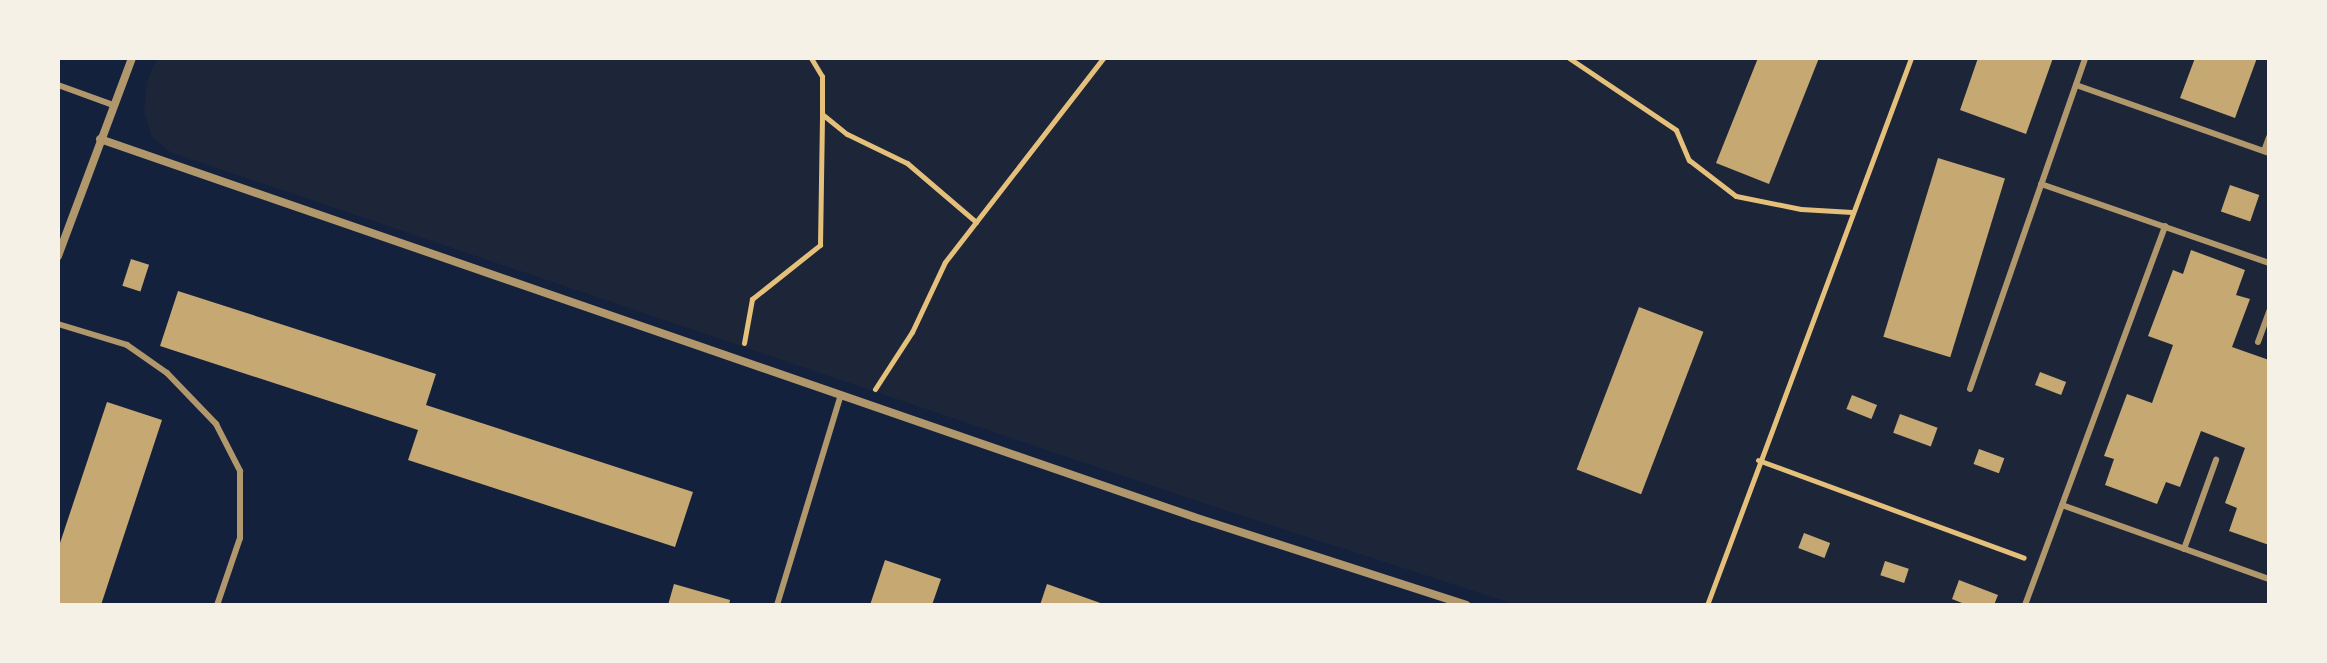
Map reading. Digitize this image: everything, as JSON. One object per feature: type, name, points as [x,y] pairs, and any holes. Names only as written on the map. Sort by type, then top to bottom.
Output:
[{"type":"street","points":[[58,256],[132,58]]},
{"type":"street","points":[[100,139],[1194,517],[1466,605]]},
{"type":"lane","points":[[1970,389],[2085,58]]},
{"type":"lane","points":[[58,85],[113,105]]},
{"type":"lane","points":[[2076,85],[2266,152],[2269,137]]},
{"type":"lane","points":[[2041,184],[2269,263]]},
{"type":"lane","points":[[2025,605],[2165,226]]},
{"type":"lane","points":[[2258,342],[2269,311]]},
{"type":"lane","points":[[58,324],[127,345],[167,373],[216,424],[240,471],[240,538],[217,605]]},
{"type":"lane","points":[[777,605],[841,395]]},
{"type":"lane","points":[[2184,549],[2216,460]]},
{"type":"lane","points":[[2062,505],[2269,579]]},
{"type":"path","points":[[743,347],[752,299],[820,245],[822,76],[811,58]]},
{"type":"path","points":[[866,403],[912,332],[945,262],[1103,58]]},
{"type":"path","points":[[1569,58],[1676,130],[1689,160],[1736,196],[1801,209],[1853,212]]},
{"type":"path","points":[[1707,605],[1758,460],[1911,58]]},
{"type":"path","points":[[822,114],[847,134],[907,163],[976,222]]},
{"type":"path","points":[[1758,460],[2040,564]]},
{"type":"shaded area","points":[[157,58],[2269,58],[2269,605],[1517,605],[1200,502],[170,152],[152,137],[144,110],[147,82]]},
{"type":"building","points":[[1758,58],[1819,58],[1769,184],[1716,163]]},
{"type":"building","points":[[1978,58],[2053,58],[2026,134],[1960,110]]},
{"type":"building","points":[[2195,58],[2257,58],[2235,118],[2180,98]]},
{"type":"building","points":[[1938,158],[2005,178],[1950,357],[1883,337]]},
{"type":"building","points":[[2230,185],[2259,195],[2250,222],[2221,211]]},
{"type":"building","points":[[2191,250],[2245,270],[2236,295],[2250,299],[2232,347],[2269,360],[2269,545],[2229,531],[2237,508],[2225,503],[2245,448],[2201,431],[2180,487],[2166,482],[2157,504],[2105,485],[2114,459],[2104,456],[2127,394],[2152,403],[2173,345],[2148,336],[2173,270],[2183,274]]},
{"type":"building","points":[[131,259],[149,265],[140,292],[122,286]]},
{"type":"building","points":[[178,291],[436,374],[426,405],[693,492],[675,547],[408,460],[418,430],[160,346]]},
{"type":"building","points":[[1639,307],[1703,332],[1641,494],[1577,469]]},
{"type":"building","points":[[2040,372],[2066,382],[2061,395],[2035,385]]},
{"type":"building","points":[[1852,395],[1877,405],[1871,419],[1846,409]]},
{"type":"building","points":[[107,402],[162,420],[101,605],[58,605],[58,549]]},
{"type":"building","points":[[1900,414],[1938,428],[1931,446],[1893,433]]},
{"type":"building","points":[[1979,449],[2004,458],[1999,473],[1974,464]]},
{"type":"building","points":[[1804,533],[1830,543],[1824,558],[1798,548]]},
{"type":"building","points":[[885,560],[941,579],[932,605],[870,605]]},
{"type":"building","points":[[1885,561],[1909,569],[1904,583],[1880,575]]},
{"type":"building","points":[[1959,580],[1998,595],[1994,605],[1967,605],[1952,599]]},
{"type":"building","points":[[674,584],[730,600],[729,605],[668,605]]},
{"type":"building","points":[[1047,584],[1106,605],[1040,605]]}]
